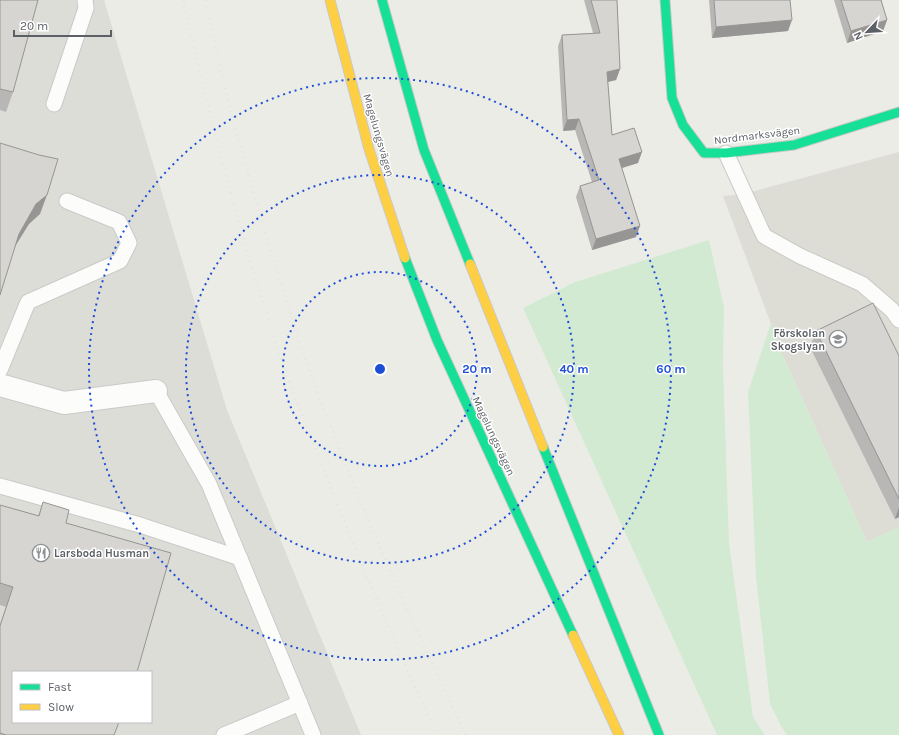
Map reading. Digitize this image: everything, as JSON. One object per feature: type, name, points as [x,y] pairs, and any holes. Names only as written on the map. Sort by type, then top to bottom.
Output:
[{"type":"main road","name":"Magelungsvägen","points":[[330,0],[370,149],[408,267],[437,340],[619,735]]},
{"type":"main road","points":[[382,0],[424,150],[660,735]]},
{"type":"main road","name":"Nordmarksvägen","points":[[665,0],[672,98],[683,125],[704,153],[726,153],[794,145],[899,112]]},
{"type":"street","points":[[0,386],[64,402],[156,391]]},
{"type":"lane","points":[[54,104],[86,8],[85,0]]},
{"type":"lane","points":[[726,153],[764,236],[800,256],[862,284],[892,310],[899,320]]},
{"type":"lane","points":[[0,370],[28,302],[120,261],[129,243],[119,222],[68,201]]},
{"type":"lane","points":[[156,391],[209,484],[313,735]]},
{"type":"lane","points":[[0,486],[140,525],[240,558]]},
{"type":"lane","points":[[224,735],[300,703]]},
{"type":"shaded area","points":[[0,0],[104,0],[227,410],[361,735],[0,735]]},
{"type":"shaded area","name":"Förskolan Skogslyan","points":[[899,152],[899,527],[867,542],[783,356],[723,196],[744,194]]},
{"type":"green space","points":[[709,240],[724,307],[723,366],[729,543],[753,717],[765,735],[717,735],[523,308],[575,282]]},
{"type":"green space","points":[[771,323],[783,356],[867,542],[899,527],[899,735],[787,735],[770,704],[756,577],[748,392]]},
{"type":"building","points":[[0,0],[38,0],[13,92],[0,89]]},
{"type":"building","points":[[591,0],[617,0],[620,69],[607,72],[612,135],[634,128],[642,152],[619,159],[640,226],[596,239],[580,186],[599,180],[579,119],[567,120],[562,35],[600,33]]},
{"type":"building","points":[[714,0],[790,0],[792,20],[716,27]]},
{"type":"building","points":[[841,0],[881,0],[887,20],[851,31]]},
{"type":"building","points":[[0,143],[58,159],[47,195],[36,204],[19,234],[0,295]]},
{"type":"building","points":[[873,303],[899,356],[899,499],[816,331]]},
{"type":"building","points":[[43,502],[69,510],[66,523],[171,553],[137,671],[12,671],[12,723],[119,723],[114,735],[6,735],[0,733],[0,626],[13,587],[0,583],[0,505],[39,516]]},
{"type":"railway","points":[[183,0],[225,173],[262,302],[276,344],[343,520],[437,735]]},
{"type":"railway","points":[[206,0],[219,63],[244,158],[271,251],[310,372],[333,433],[387,564],[466,735]]},
{"type":"traffic: fast","points":[[382,0],[424,150],[470,264]]},
{"type":"traffic: fast","points":[[665,0],[672,98],[683,125],[704,153],[726,153],[794,145],[899,112]]},
{"type":"traffic: fast","points":[[405,258],[437,340],[573,635]]},
{"type":"traffic: fast","points":[[543,447],[659,735]]},
{"type":"traffic: slow","points":[[330,0],[369,149],[405,258]]},
{"type":"traffic: slow","points":[[470,264],[543,447]]},
{"type":"traffic: slow","points":[[573,635],[619,735]]},
{"type":"place","name":"Förskolan Skogslyan","points":[[838,339]]},
{"type":"place","name":"Larsboda Husman","points":[[41,553]]}]
